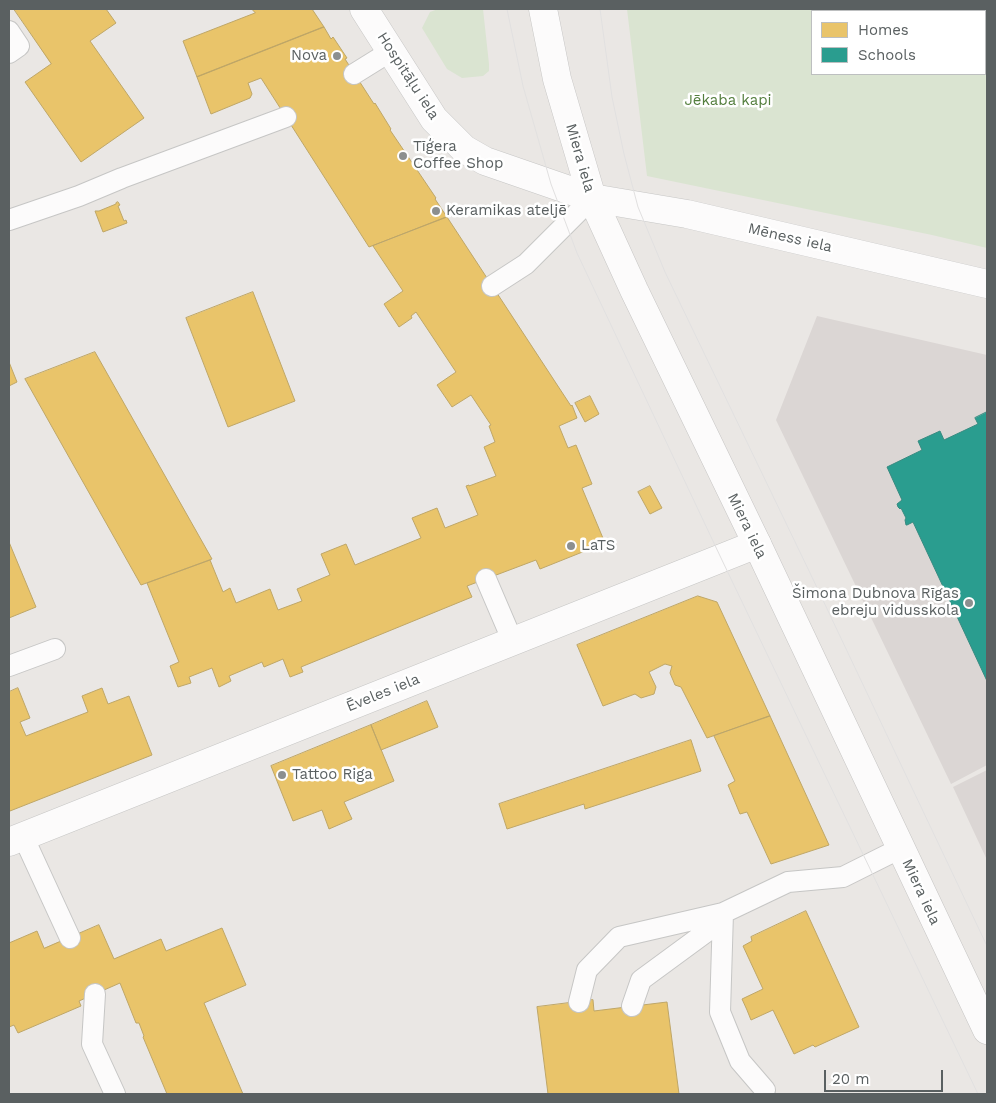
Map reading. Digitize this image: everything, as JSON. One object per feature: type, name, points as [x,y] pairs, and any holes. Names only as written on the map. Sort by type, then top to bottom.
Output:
[{"type":"street","name":"Hospitāļu iela","points":[[364,9],[434,119],[464,149],[485,161],[592,198]]},
{"type":"street","name":"Miera iela","points":[[543,9],[557,79],[592,198],[634,290],[987,1030]]},
{"type":"street","name":"Mēness iela","points":[[592,198],[688,214],[987,284]]},
{"type":"street","name":"Ēveles iela","points":[[16,839],[756,544]]},
{"type":"lane","points":[[9,32],[19,46],[9,53]]},
{"type":"lane","points":[[354,74],[391,51]]},
{"type":"lane","points":[[9,220],[79,196],[286,117]]},
{"type":"lane","points":[[492,286],[526,264],[592,198]]},
{"type":"lane","points":[[486,579],[513,642]]},
{"type":"lane","points":[[9,666],[55,649]]},
{"type":"lane","points":[[16,839],[70,938]]},
{"type":"lane","points":[[579,1002],[587,970],[618,937],[723,913],[788,882],[843,877],[901,848]]},
{"type":"lane","points":[[632,1006],[641,980],[705,933],[723,913]]},
{"type":"lane","points":[[723,913],[720,1012],[740,1061],[765,1090]]},
{"type":"lane","points":[[94,994],[92,1044],[115,1094]]},
{"type":"shaded area","name":"Šimona Dubnova Rīgas ebreju vidusskola","points":[[817,316],[987,355],[987,765],[951,784],[776,420]]},
{"type":"shaded area","points":[[987,770],[987,860],[953,787]]},
{"type":"green space","points":[[438,9],[483,9],[489,71],[483,76],[462,78],[447,69],[422,28],[430,12]]},
{"type":"green space","name":"Jēkaba kapi","points":[[627,9],[987,9],[987,248],[647,176]]},
{"type":"building: Homes","points":[[14,9],[106,9],[116,23],[90,41],[144,118],[81,162],[25,82],[51,64]]},
{"type":"building: Homes","points":[[252,9],[312,9],[324,27],[197,77],[183,41],[255,13]]},
{"type":"building: Homes","points":[[324,27],[331,39],[333,37],[347,58],[345,59],[447,217],[369,247],[261,78],[248,83],[252,94],[250,98],[211,114],[197,77]]},
{"type":"building: Homes","points":[[118,202],[124,221],[126,220],[127,223],[103,232],[95,211]]},
{"type":"building: Homes","points":[[447,217],[572,405],[577,418],[559,426],[568,448],[576,445],[592,484],[582,488],[605,543],[540,569],[536,560],[467,586],[472,597],[301,667],[303,672],[290,677],[283,659],[264,667],[262,662],[229,676],[231,681],[219,687],[212,668],[189,677],[191,683],[178,687],[170,666],[179,662],[147,583],[210,560],[223,592],[230,588],[236,603],[270,589],[278,610],[302,601],[297,589],[330,575],[321,554],[346,544],[355,565],[421,538],[412,518],[437,508],[445,528],[478,515],[466,486],[496,476],[484,447],[495,442],[489,426],[491,425],[471,395],[452,407],[437,385],[456,372],[416,312],[411,316],[412,318],[399,327],[384,304],[403,291],[373,246]]},
{"type":"building: Homes","points":[[253,292],[295,401],[228,427],[186,318]]},
{"type":"building: Homes","points":[[95,352],[212,559],[141,585],[25,379]]},
{"type":"building: Homes","points":[[9,362],[17,382],[9,386]]},
{"type":"building: Homes","points":[[590,396],[599,414],[585,422],[575,403]]},
{"type":"building: Homes","points":[[650,486],[662,508],[650,514],[638,492]]},
{"type":"building: Homes","points":[[9,542],[36,607],[9,618]]},
{"type":"building: Homes","points":[[698,596],[717,602],[770,716],[707,738],[681,687],[675,685],[670,673],[672,666],[665,664],[649,672],[656,687],[654,694],[641,698],[635,694],[603,706],[577,645]]},
{"type":"building: Homes","points":[[18,688],[30,718],[20,722],[26,736],[88,712],[82,696],[102,688],[108,704],[129,696],[152,755],[10,811],[9,692]]},
{"type":"building: Homes","points":[[427,701],[438,727],[381,750],[371,725]]},
{"type":"building: Homes","points":[[770,716],[829,845],[771,864],[747,812],[740,814],[728,785],[735,781],[714,736]]},
{"type":"building: Homes","points":[[371,725],[394,781],[344,802],[352,819],[329,829],[322,810],[293,821],[271,766]]},
{"type":"building: Homes","points":[[691,740],[701,771],[585,809],[584,804],[507,829],[499,804]]},
{"type":"building: Homes","points":[[806,911],[859,1027],[815,1047],[813,1045],[794,1054],[773,1010],[751,1020],[742,999],[763,989],[743,946],[752,941],[751,937]]},
{"type":"building: Homes","points":[[99,925],[114,959],[161,939],[166,951],[222,928],[246,985],[204,1003],[243,1094],[167,1094],[139,1023],[136,1023],[120,983],[79,1001],[81,1006],[18,1033],[14,1025],[9,1027],[9,943],[37,931],[44,948]]},
{"type":"building: Homes","points":[[593,1000],[594,1011],[667,1002],[679,1094],[548,1094],[537,1007]]},
{"type":"building: Schools","name":"Šimona Dubnova Rīgas ebreju vidusskola","points":[[987,412],[987,681],[913,522],[906,525],[906,518],[897,504],[902,500],[887,467],[922,450],[918,441],[940,431],[944,440],[978,424],[975,418]]},
{"type":"tram line","points":[[507,9],[523,86],[551,184],[577,253],[978,1094]]},
{"type":"tram line","points":[[600,9],[612,97],[638,207],[665,272],[987,946]]},
{"type":"place","name":"Nova","points":[[337,56]]},
{"type":"place","name":"Tīģera Coffee Shop","points":[[403,156]]},
{"type":"place","name":"Keramikas ateljē","points":[[436,211]]},
{"type":"place","name":"LaTS","points":[[571,546]]},
{"type":"place","name":"Šimona Dubnova Rīgas ebreju vidusskola","points":[[969,603]]},
{"type":"place","name":"Tattoo Riga","points":[[282,775]]}]
